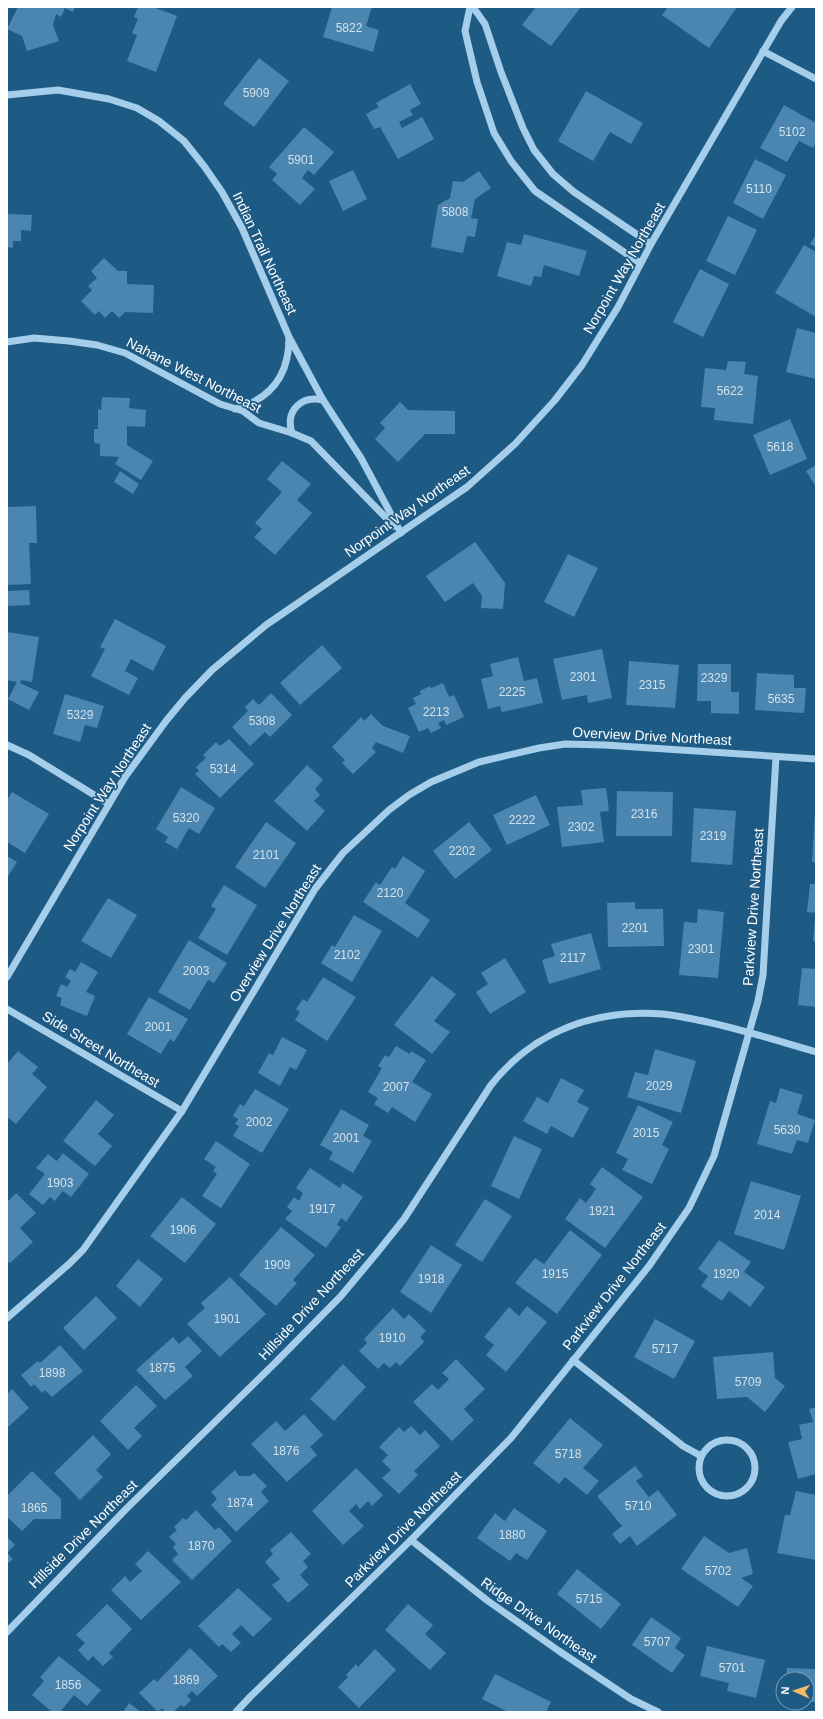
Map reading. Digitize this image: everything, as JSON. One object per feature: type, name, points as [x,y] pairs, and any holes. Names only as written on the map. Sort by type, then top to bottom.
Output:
[{"type":"street","points":[[471,7],[486,24],[501,72],[523,128],[534,150],[553,174],[574,192],[651,244]]},
{"type":"street","points":[[471,7],[465,31],[477,82],[494,133],[510,161],[535,191],[640,263]]},
{"type":"street","name":"Norpoint Way Northeast","points":[[7,977],[125,777],[166,721],[212,670],[266,625],[467,487],[515,444],[555,400],[582,366],[618,307],[651,244],[781,21],[792,7]]},
{"type":"street","points":[[764,51],[816,79]]},
{"type":"street","name":"Indian Trail Northeast","points":[[7,95],[58,90],[110,99],[137,108],[159,121],[184,141],[222,192],[242,228],[289,337],[323,400],[361,458],[401,533]]},
{"type":"street","name":"Indian Trail Northeast","points":[[235,409],[256,401],[273,387],[281,376],[286,364],[289,350],[289,337]]},
{"type":"street","name":"Nahane West Northeast","points":[[7,342],[34,338],[97,345],[125,353],[178,380],[220,404],[243,411],[259,423],[292,433],[311,441],[401,533]]},
{"type":"street","points":[[292,433],[290,419],[296,406],[302,401],[309,399],[323,400]]},
{"type":"street","name":"Overview Drive Northeast","points":[[7,1318],[69,1264],[82,1250],[182,1111],[315,889],[343,853],[389,810],[409,795],[431,782],[479,762],[539,748],[565,744],[758,754],[776,757],[816,759]]},
{"type":"street","points":[[7,745],[29,755],[109,804]]},
{"type":"street","name":"Parkview Drive Northeast","points":[[236,1712],[411,1540],[511,1438],[649,1266],[688,1208],[714,1156],[728,1113],[748,1032],[758,1001],[763,975],[776,757]]},
{"type":"street","name":"Side Street Northeast","points":[[7,1008],[182,1111]]},
{"type":"street","name":"Hillside Drive Northeast","points":[[7,1632],[127,1508],[341,1296],[404,1219],[491,1086],[518,1056],[532,1046],[570,1025],[596,1018],[620,1014],[663,1014],[748,1032],[816,1052]]},
{"type":"street","points":[[573,1360],[683,1446],[701,1456]]},
{"type":"street","points":[[733,1440],[742,1444],[749,1450],[754,1459],[755,1468],[753,1478],[749,1486],[742,1492],[725,1496],[716,1494],[708,1489],[702,1482],[699,1474],[701,1456],[706,1448],[714,1442],[733,1440]]},
{"type":"street","name":"Ridge Drive Northeast","points":[[411,1540],[488,1601],[533,1633],[632,1699],[658,1712]]},
{"type":"building","points":[[18,7],[75,7],[73,12],[65,8],[61,17],[56,14],[53,25],[59,41],[27,51],[22,36],[7,29]]},
{"type":"building","points":[[138,7],[153,7],[177,16],[156,72],[127,61],[137,35],[132,33],[138,19],[134,17]]},
{"type":"building","points":[[332,7],[372,7],[366,26],[379,30],[373,52],[323,37]]},
{"type":"building","points":[[536,7],[581,7],[551,46],[522,25]]},
{"type":"building","points":[[668,7],[737,7],[709,48],[662,15]]},
{"type":"building","points":[[259,58],[289,81],[254,127],[223,104]]},
{"type":"building","points":[[410,84],[421,104],[410,110],[413,115],[399,122],[402,128],[422,117],[434,139],[398,159],[380,127],[374,129],[366,114],[379,107],[376,103]]},
{"type":"building","points":[[586,91],[643,123],[631,144],[610,132],[593,161],[558,141]]},
{"type":"building","points":[[784,105],[816,123],[816,142],[813,148],[799,141],[787,162],[760,148]]},
{"type":"building","points":[[304,127],[334,152],[314,175],[308,170],[302,178],[315,189],[300,205],[272,180],[277,174],[269,167]]},
{"type":"building","points":[[755,159],[786,175],[763,219],[733,203]]},
{"type":"building","points":[[353,170],[367,199],[343,211],[329,181]]},
{"type":"building","points":[[479,171],[491,188],[475,199],[471,218],[478,219],[475,237],[467,236],[463,253],[431,247],[438,205],[450,198],[453,181],[463,182]]},
{"type":"building","points":[[7,214],[32,215],[31,231],[21,230],[21,241],[13,241],[13,248],[7,247]]},
{"type":"building","points":[[728,216],[757,230],[735,275],[706,261]]},
{"type":"building","points":[[524,234],[587,251],[579,276],[544,265],[541,277],[534,276],[531,286],[497,276],[507,242],[521,245]]},
{"type":"building","points":[[816,234],[816,247],[810,244]]},
{"type":"building","points":[[804,245],[816,252],[816,317],[775,293]]},
{"type":"building","points":[[104,258],[118,271],[127,271],[127,284],[154,285],[153,313],[125,312],[119,318],[112,311],[105,318],[99,311],[95,315],[81,301],[92,290],[88,286],[97,278],[91,271]]},
{"type":"building","points":[[700,269],[729,284],[703,337],[673,322]]},
{"type":"building","points":[[797,328],[816,333],[816,379],[786,372]]},
{"type":"building","points":[[728,361],[746,362],[744,374],[758,376],[753,424],[714,420],[715,408],[701,407],[705,368],[726,370]]},
{"type":"building","points":[[102,397],[130,398],[129,408],[146,410],[145,427],[127,426],[127,445],[153,461],[141,480],[115,464],[119,457],[100,456],[100,444],[94,443],[94,429],[98,429],[98,409],[101,410]]},
{"type":"building","points":[[400,402],[408,410],[455,411],[455,434],[425,434],[398,462],[375,439],[385,428],[380,423]]},
{"type":"building","points":[[790,419],[807,459],[770,475],[753,435]]},
{"type":"building","points":[[282,461],[311,484],[297,500],[312,513],[275,555],[254,537],[262,529],[255,523],[282,492],[267,479]]},
{"type":"building","points":[[816,465],[816,487],[806,471]]},
{"type":"building","points":[[120,471],[139,484],[133,494],[114,482]]},
{"type":"building","points":[[36,506],[37,543],[29,543],[31,584],[7,585],[7,507]]},
{"type":"building","points":[[475,542],[505,583],[503,609],[481,608],[482,596],[473,583],[445,602],[426,576]]},
{"type":"building","points":[[568,554],[598,568],[574,617],[544,602]]},
{"type":"building","points":[[29,590],[30,605],[7,606],[7,591]]},
{"type":"building","points":[[115,619],[166,646],[153,671],[131,659],[125,671],[138,678],[129,695],[91,676],[105,649],[100,647]]},
{"type":"building","points":[[7,632],[39,637],[32,682],[21,680],[20,683],[39,692],[29,710],[8,699],[17,682],[7,680]]},
{"type":"building","points":[[322,645],[342,668],[300,705],[280,683]]},
{"type":"building","points":[[602,649],[612,698],[588,703],[587,695],[562,700],[553,659]]},
{"type":"building","points":[[518,657],[524,681],[537,678],[543,703],[502,712],[500,706],[488,709],[481,679],[493,676],[490,664]]},
{"type":"building","points":[[629,661],[679,665],[675,708],[626,705]]},
{"type":"building","points":[[698,664],[731,664],[731,692],[739,692],[739,714],[711,713],[711,701],[697,701]]},
{"type":"building","points":[[757,673],[794,675],[794,688],[806,688],[804,713],[755,710]]},
{"type":"building","points":[[443,683],[449,697],[454,695],[464,717],[446,725],[444,720],[438,723],[441,728],[431,733],[428,728],[419,732],[408,708],[416,704],[413,698],[421,694],[420,691],[430,686],[431,688]]},
{"type":"building","points":[[271,693],[292,715],[270,737],[265,732],[250,746],[232,727],[248,711],[245,707],[253,699],[259,705]]},
{"type":"building","points":[[65,694],[104,706],[97,728],[85,725],[80,742],[53,734]]},
{"type":"building","points":[[371,714],[383,726],[410,736],[403,753],[376,742],[372,748],[376,752],[353,774],[342,763],[345,760],[332,747],[361,717],[364,721]]},
{"type":"building","points":[[229,739],[254,764],[220,798],[195,774],[199,771],[196,767],[206,758],[203,755],[216,742],[220,746]]},
{"type":"building","points":[[307,765],[323,780],[315,789],[320,795],[314,801],[325,811],[307,831],[274,801]]},
{"type":"building","points":[[181,787],[215,808],[199,834],[189,828],[177,849],[165,842],[168,837],[156,829]]},
{"type":"building","points":[[606,788],[609,811],[600,812],[604,842],[562,847],[557,807],[583,805],[581,790]]},
{"type":"building","points":[[617,791],[673,792],[672,836],[616,836]]},
{"type":"building","points":[[12,792],[49,814],[25,853],[7,842],[7,800]]},
{"type":"building","points":[[536,795],[550,825],[507,845],[493,815]]},
{"type":"building","points":[[694,808],[736,811],[732,865],[691,862]]},
{"type":"building","points":[[816,812],[816,863],[812,862]]},
{"type":"building","points":[[266,822],[296,843],[265,888],[235,867]]},
{"type":"building","points":[[469,822],[492,850],[455,879],[433,851]]},
{"type":"building","points":[[7,856],[17,862],[7,878]]},
{"type":"building","points":[[403,856],[425,871],[405,903],[430,920],[418,938],[363,902],[376,882],[380,885],[392,867],[395,869]]},
{"type":"building","points":[[810,884],[816,884],[816,913],[807,912]]},
{"type":"building","points":[[224,885],[257,905],[227,955],[198,938],[216,909],[211,906]]},
{"type":"building","points":[[108,898],[137,915],[111,958],[81,941]]},
{"type":"building","points":[[635,902],[635,909],[663,909],[664,946],[608,947],[607,903]]},
{"type":"building","points":[[698,909],[724,912],[718,978],[679,975],[684,922],[697,923]]},
{"type":"building","points":[[354,915],[382,931],[352,982],[321,963],[332,945],[335,947]]},
{"type":"building","points":[[815,918],[816,941],[813,941]]},
{"type":"building","points":[[591,933],[601,969],[549,984],[542,960],[555,956],[551,944]]},
{"type":"building","points":[[189,940],[227,963],[214,983],[208,980],[190,1010],[158,992]]},
{"type":"building","points":[[505,958],[526,992],[490,1014],[476,992],[488,984],[481,973]]},
{"type":"building","points":[[81,962],[98,972],[86,992],[95,996],[87,1016],[60,1005],[62,998],[56,996],[61,984],[67,987],[71,981],[65,977],[70,969],[75,972]]},
{"type":"building","points":[[802,968],[816,969],[816,1007],[798,1005]]},
{"type":"building","points":[[432,976],[456,994],[434,1021],[450,1032],[432,1054],[394,1025]]},
{"type":"building","points":[[323,977],[356,997],[327,1041],[295,1020],[300,1012],[296,1009],[303,999],[307,1002]]},
{"type":"building","points":[[149,997],[188,1019],[174,1042],[170,1039],[161,1054],[127,1034]]},
{"type":"building","points":[[282,1037],[307,1050],[296,1070],[290,1067],[280,1086],[258,1073],[269,1053],[273,1055]]},
{"type":"building","points":[[396,1046],[410,1054],[411,1051],[426,1060],[412,1082],[432,1094],[415,1122],[392,1107],[388,1113],[374,1104],[378,1098],[368,1092],[382,1068],[378,1066],[385,1055],[389,1057]]},
{"type":"building","points":[[655,1049],[696,1061],[681,1113],[627,1097],[635,1072],[648,1075]]},
{"type":"building","points":[[18,1051],[38,1067],[32,1074],[47,1087],[16,1124],[7,1117],[7,1064]]},
{"type":"building","points":[[561,1078],[584,1090],[577,1102],[589,1108],[573,1138],[551,1126],[547,1134],[523,1121],[537,1097],[548,1103]]},
{"type":"building","points":[[780,1088],[803,1095],[797,1114],[815,1120],[808,1143],[797,1140],[792,1154],[757,1144],[770,1101],[776,1103]]},
{"type":"building","points":[[255,1089],[289,1109],[262,1153],[233,1136],[239,1126],[235,1124],[238,1119],[233,1116],[240,1104],[244,1106]]},
{"type":"building","points":[[96,1100],[114,1115],[98,1134],[112,1146],[95,1166],[63,1141]]},
{"type":"building","points":[[638,1105],[673,1122],[662,1145],[669,1149],[652,1184],[622,1170],[628,1159],[616,1153]]},
{"type":"building","points":[[341,1109],[369,1125],[363,1136],[372,1141],[353,1173],[329,1159],[333,1152],[320,1145]]},
{"type":"building","points":[[514,1136],[542,1149],[519,1199],[491,1186]]},
{"type":"building","points":[[216,1141],[250,1164],[221,1208],[202,1196],[217,1174],[213,1171],[216,1167],[204,1159]]},
{"type":"building","points":[[63,1153],[89,1174],[71,1197],[63,1191],[55,1201],[50,1197],[43,1205],[29,1194],[45,1174],[36,1168],[48,1154],[57,1161]]},
{"type":"building","points":[[602,1167],[643,1197],[605,1248],[565,1219],[580,1198],[586,1203],[596,1189],[590,1184]]},
{"type":"building","points":[[310,1168],[340,1188],[343,1183],[363,1197],[346,1222],[341,1218],[337,1225],[341,1227],[326,1248],[285,1219],[292,1211],[287,1207],[294,1197],[299,1201],[303,1193],[296,1188]]},
{"type":"building","points":[[751,1181],[801,1196],[784,1250],[734,1234]]},
{"type":"building","points":[[16,1193],[36,1213],[20,1228],[33,1242],[10,1263],[7,1261],[7,1202]]},
{"type":"building","points":[[182,1197],[216,1224],[185,1263],[150,1236]]},
{"type":"building","points":[[485,1199],[512,1216],[482,1262],[455,1245]]},
{"type":"building","points":[[281,1227],[315,1255],[293,1280],[297,1283],[276,1306],[239,1275]]},
{"type":"building","points":[[570,1230],[602,1255],[557,1314],[515,1283],[535,1258],[544,1264]]},
{"type":"building","points":[[719,1240],[751,1262],[744,1272],[765,1287],[750,1307],[729,1291],[722,1301],[701,1286],[708,1276],[698,1269]]},
{"type":"building","points":[[431,1245],[462,1265],[431,1313],[400,1292]]},
{"type":"building","points":[[138,1259],[163,1279],[140,1307],[116,1286]]},
{"type":"building","points":[[230,1277],[266,1314],[220,1357],[187,1324],[205,1308],[201,1303]]},
{"type":"building","points":[[96,1296],[117,1318],[84,1350],[63,1328]]},
{"type":"building","points":[[527,1306],[547,1322],[506,1372],[486,1355],[494,1345],[484,1337],[509,1307],[519,1316]]},
{"type":"building","points":[[393,1308],[404,1319],[409,1314],[426,1331],[420,1337],[424,1342],[400,1366],[396,1362],[390,1368],[384,1363],[378,1369],[359,1351],[367,1343],[364,1339]]},
{"type":"building","points":[[655,1319],[695,1341],[674,1379],[634,1357]]},
{"type":"building","points":[[188,1336],[202,1351],[185,1367],[193,1376],[165,1400],[136,1370],[173,1337],[179,1344]]},
{"type":"building","points":[[60,1345],[83,1371],[52,1397],[45,1390],[42,1393],[34,1384],[31,1387],[21,1375],[38,1361],[40,1363]]},
{"type":"building","points":[[773,1352],[775,1378],[785,1386],[765,1412],[747,1397],[717,1399],[713,1357]]},
{"type":"building","points":[[456,1359],[485,1389],[464,1409],[474,1420],[452,1441],[413,1402],[432,1384],[438,1390],[449,1379],[442,1373]]},
{"type":"building","points":[[343,1364],[366,1387],[334,1421],[310,1399]]},
{"type":"building","points":[[136,1385],[157,1406],[134,1428],[142,1436],[128,1450],[100,1421]]},
{"type":"building","points":[[12,1389],[29,1408],[7,1428],[7,1394]]},
{"type":"building","points":[[816,1407],[816,1474],[798,1479],[788,1442],[802,1439],[799,1425],[813,1422],[809,1409]]},
{"type":"building","points":[[304,1414],[323,1435],[310,1447],[317,1455],[287,1482],[251,1444],[276,1421],[285,1431]]},
{"type":"building","points":[[570,1418],[603,1445],[583,1468],[599,1481],[587,1495],[565,1477],[559,1484],[533,1463]]},
{"type":"building","points":[[411,1426],[420,1435],[425,1430],[440,1446],[414,1471],[418,1475],[399,1494],[382,1478],[391,1470],[382,1461],[388,1455],[379,1447],[399,1427],[404,1432]]},
{"type":"building","points":[[93,1435],[111,1454],[96,1470],[103,1477],[80,1500],[54,1473]]},
{"type":"building","points":[[635,1466],[643,1476],[636,1481],[649,1497],[658,1490],[677,1515],[637,1546],[630,1536],[620,1544],[612,1534],[622,1526],[597,1496]]},
{"type":"building","points":[[356,1468],[383,1495],[372,1506],[368,1501],[360,1509],[356,1504],[349,1511],[364,1526],[343,1545],[312,1511]]},
{"type":"building","points":[[235,1470],[239,1476],[250,1476],[254,1473],[267,1486],[261,1492],[269,1501],[236,1532],[211,1505],[217,1499],[211,1492]]},
{"type":"building","points":[[32,1471],[61,1499],[61,1519],[34,1519],[22,1531],[7,1517],[7,1496]]},
{"type":"building","points":[[796,1491],[816,1495],[816,1560],[777,1553],[785,1515],[790,1515]]},
{"type":"building","points":[[514,1508],[547,1531],[527,1560],[516,1553],[510,1561],[477,1538],[495,1513],[505,1521]]},
{"type":"building","points":[[196,1510],[215,1530],[219,1527],[232,1541],[192,1580],[172,1560],[178,1554],[173,1547],[176,1544],[169,1537],[177,1530],[174,1527],[183,1518],[186,1520]]},
{"type":"building","points":[[291,1532],[311,1554],[303,1561],[308,1567],[300,1575],[309,1585],[288,1603],[272,1585],[280,1579],[265,1562],[273,1554],[270,1550]]},
{"type":"building","points":[[704,1536],[729,1553],[747,1548],[753,1574],[741,1578],[753,1586],[738,1607],[681,1569]]},
{"type":"building","points":[[7,1537],[15,1545],[7,1553]]},
{"type":"building","points":[[148,1551],[181,1582],[141,1620],[111,1590],[125,1576],[130,1582],[142,1571],[135,1564]]},
{"type":"building","points":[[7,1553],[13,1559],[7,1564]]},
{"type":"building","points":[[577,1569],[621,1604],[601,1629],[557,1594]]},
{"type":"building","points":[[238,1588],[272,1619],[253,1637],[241,1625],[232,1634],[241,1643],[231,1652],[222,1644],[219,1647],[198,1626]]},
{"type":"building","points":[[107,1604],[132,1629],[109,1653],[113,1657],[103,1666],[93,1656],[88,1661],[78,1650],[85,1643],[76,1635]]},
{"type":"building","points":[[408,1604],[433,1625],[425,1634],[446,1653],[430,1670],[385,1630]]},
{"type":"building","points":[[651,1617],[681,1638],[675,1648],[685,1655],[672,1673],[632,1645]]},
{"type":"building","points":[[707,1646],[765,1660],[756,1698],[727,1691],[729,1683],[700,1676]]},
{"type":"building","points":[[190,1648],[218,1676],[197,1696],[192,1691],[187,1696],[191,1700],[184,1707],[181,1705],[173,1712],[165,1712],[162,1708],[158,1712],[139,1693],[154,1679],[157,1682]]},
{"type":"building","points":[[375,1649],[396,1670],[359,1708],[338,1687],[348,1677],[346,1675],[356,1664],[358,1667]]},
{"type":"building","points":[[59,1656],[101,1690],[87,1706],[74,1695],[60,1712],[52,1712],[32,1695],[44,1681],[40,1677]]},
{"type":"building","points":[[787,1668],[816,1669],[816,1702],[815,1671],[787,1671]]},
{"type":"building","points":[[495,1674],[551,1702],[546,1712],[508,1712],[482,1699]]},
{"type":"building","points":[[129,1703],[141,1712],[123,1712]]}]
